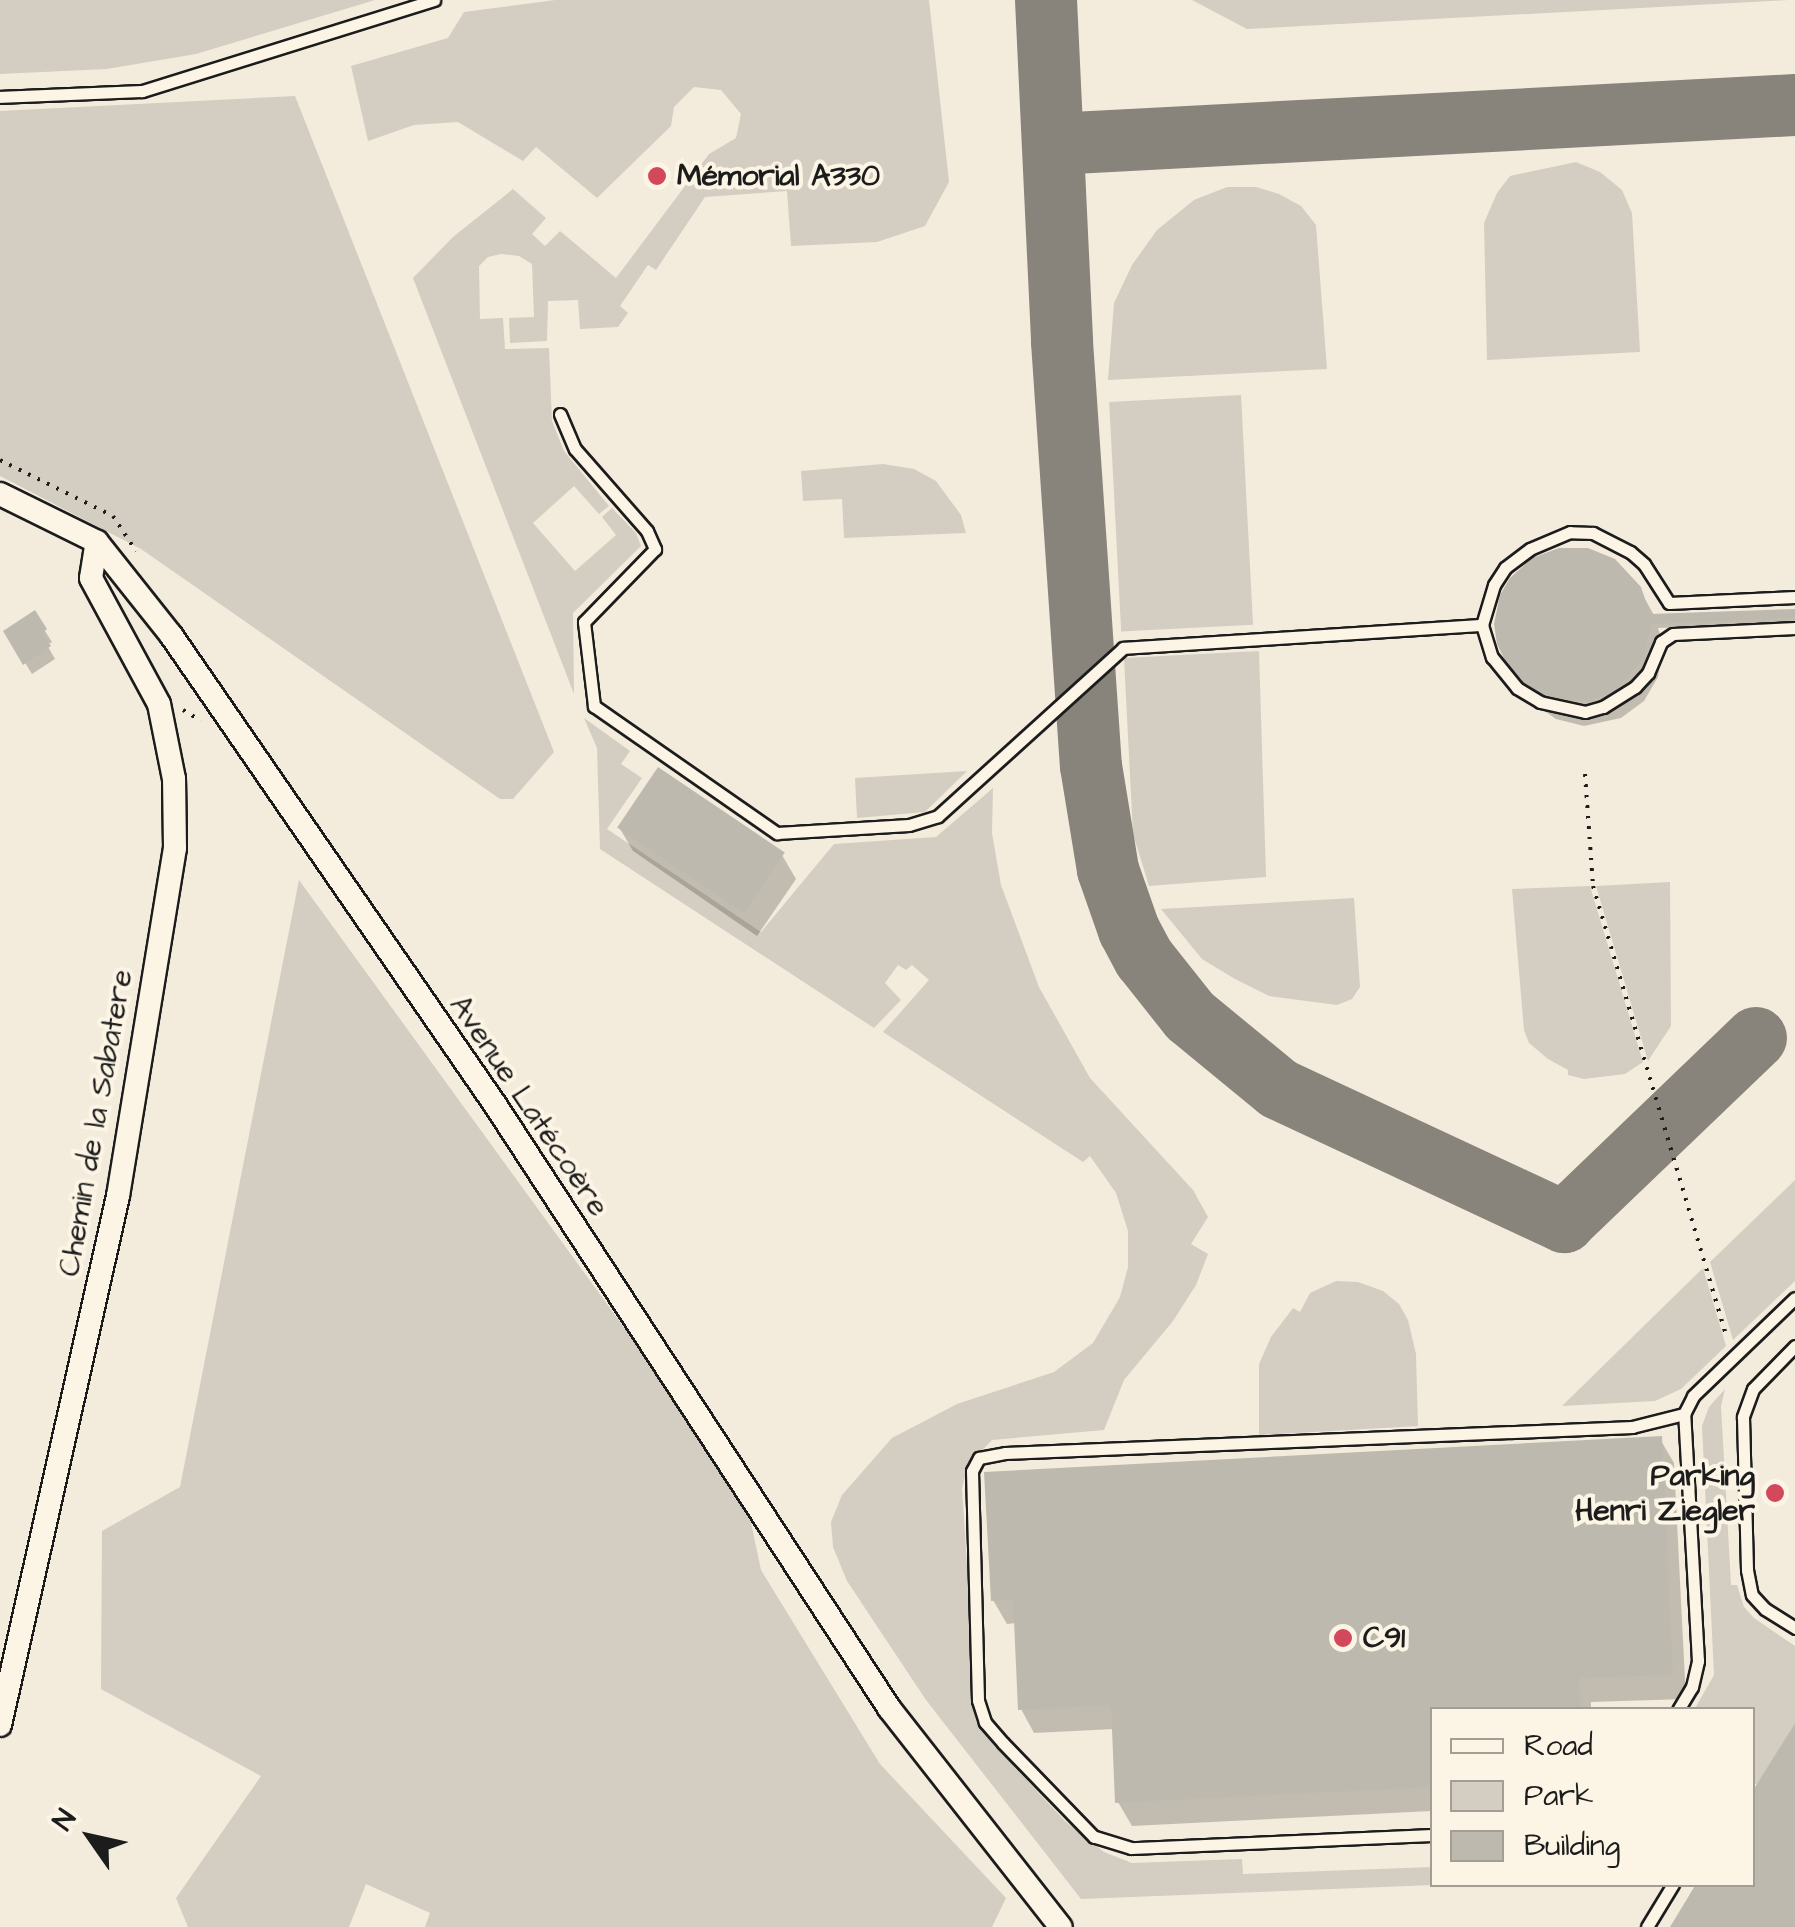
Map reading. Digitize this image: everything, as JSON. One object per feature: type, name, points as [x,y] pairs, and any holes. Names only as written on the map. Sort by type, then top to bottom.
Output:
[{"type":"street","name":"Avenue Latécoère","points":[[0,494],[97,542],[171,635],[496,1106],[889,1708],[1061,1927]]},
{"type":"street","name":"Chemin de la Sabatere","points":[[0,1725],[118,1196],[175,848],[174,779],[159,704],[91,578],[97,542]]},
{"type":"lane","points":[[0,97],[142,91],[434,0]]},
{"type":"lane","points":[[560,414],[575,449],[647,531],[655,549],[584,622],[594,706],[777,833],[909,825],[938,816],[1123,648],[1482,626]]},
{"type":"lane","points":[[1795,596],[1668,604],[1644,564],[1630,552],[1593,533],[1570,532],[1530,549],[1505,568],[1494,585],[1482,626],[1492,657],[1517,688],[1540,702],[1585,712],[1603,707],[1635,687],[1648,673],[1661,642],[1673,634],[1795,628]]},
{"type":"lane","points":[[1680,1707],[1692,1687],[1698,1660],[1684,1414],[1693,1396],[1795,1298]]},
{"type":"lane","points":[[1795,1346],[1753,1389],[1743,1417],[1747,1570],[1752,1595],[1765,1610],[1795,1628]]},
{"type":"lane","points":[[1430,1836],[1131,1848],[1094,1837],[1003,1743],[982,1710],[972,1471],[979,1458],[1005,1453],[1632,1427],[1684,1414]]},
{"type":"lane","points":[[1647,1927],[1671,1887]]},
{"type":"path","points":[[0,460],[113,516]]},
{"type":"path","points":[[1586,774],[1593,886],[1734,1357]]},
{"type":"green space","points":[[0,0],[375,0],[196,54],[107,69],[0,74]]},
{"type":"green space","points":[[555,0],[929,0],[949,182],[925,226],[877,242],[791,246],[787,191],[705,197],[656,270],[648,265],[620,306],[628,313],[618,327],[580,329],[578,300],[548,301],[547,341],[510,343],[509,318],[534,317],[532,264],[519,256],[501,254],[488,257],[479,266],[480,319],[503,318],[505,349],[549,348],[552,421],[564,451],[609,506],[599,514],[574,486],[533,523],[575,571],[616,535],[602,517],[612,508],[636,533],[641,546],[573,613],[574,694],[413,278],[453,237],[513,189],[546,218],[532,234],[545,246],[560,231],[616,278],[709,154],[736,138],[741,114],[721,90],[694,87],[674,107],[671,126],[597,198],[536,147],[523,161],[458,122],[414,125],[368,141],[351,66],[448,38],[464,12]]},
{"type":"green space","points":[[1192,0],[1789,0],[1247,29]]},
{"type":"green space","points":[[295,96],[554,752],[513,799],[500,799],[141,549],[0,476],[0,111]]},
{"type":"green space","points":[[1576,162],[1600,172],[1622,190],[1632,213],[1640,352],[1487,360],[1484,223],[1497,193],[1510,176]]},
{"type":"green space","points":[[1227,187],[1256,187],[1279,194],[1301,206],[1316,225],[1327,369],[1108,380],[1114,303],[1132,265],[1157,230],[1194,200]]},
{"type":"green space","points":[[1241,395],[1253,625],[1121,632],[1109,402]]},
{"type":"green space","points":[[883,464],[914,469],[936,481],[961,515],[966,533],[844,538],[842,499],[803,501],[801,471]]},
{"type":"green space","points":[[1259,651],[1266,877],[1149,886],[1133,834],[1124,658]]},
{"type":"green space","points":[[584,718],[630,751],[621,764],[642,778],[607,829],[761,932],[834,844],[936,837],[993,788],[992,833],[1001,885],[1039,987],[1090,1078],[1193,1190],[1208,1217],[1191,1244],[1208,1254],[1196,1285],[1173,1321],[1124,1380],[1104,1430],[992,1440],[968,1465],[962,1488],[977,1717],[993,1744],[1066,1822],[1104,1852],[1132,1863],[1242,1859],[1243,1874],[1430,1867],[1430,1885],[1081,1899],[926,1700],[847,1581],[833,1547],[831,1522],[842,1495],[892,1438],[957,1404],[1054,1372],[1093,1343],[1120,1297],[1128,1267],[1128,1231],[1116,1193],[1090,1156],[1083,1162],[883,1032],[929,980],[912,965],[906,970],[898,965],[885,983],[901,1000],[874,1028],[600,849],[597,748]]},
{"type":"green space","points":[[967,771],[925,812],[857,818],[855,778]]},
{"type":"green space","points":[[299,880],[745,1494],[761,1570],[880,1764],[1006,1898],[992,1927],[425,1927],[430,1913],[366,1884],[349,1927],[188,1927],[176,1898],[261,1776],[101,1689],[102,1531],[180,1487]]},
{"type":"green space","points":[[1670,882],[1671,1026],[1648,1061],[1596,886]]},
{"type":"green space","points":[[1590,886],[1643,1062],[1625,1074],[1584,1079],[1568,1075],[1568,1070],[1548,1059],[1529,1043],[1524,1030],[1512,889]]},
{"type":"green space","points":[[1354,898],[1360,987],[1352,999],[1337,1005],[1269,996],[1235,979],[1202,959],[1161,909]]},
{"type":"green space","points":[[1795,1180],[1795,1281],[1733,1340],[1710,1262]]},
{"type":"green space","points":[[1703,1268],[1726,1346],[1681,1389],[1655,1401],[1562,1406]]},
{"type":"green space","points":[[1336,1281],[1358,1282],[1383,1291],[1399,1304],[1408,1320],[1416,1354],[1418,1426],[1259,1435],[1259,1364],[1271,1337],[1293,1308],[1300,1312],[1310,1293]]},
{"type":"green space","points":[[1725,1389],[1721,1406],[1731,1585],[1737,1585],[1744,1607],[1754,1618],[1795,1646],[1795,1723],[1757,1785],[1755,1707],[1696,1707],[1714,1675],[1702,1426],[1709,1407]]},
{"type":"building","points":[[1559,548],[1588,548],[1615,559],[1641,587],[1650,614],[1795,609],[1795,618],[1651,624],[1642,661],[1616,690],[1589,701],[1550,700],[1523,686],[1510,671],[1497,644],[1494,624],[1500,595],[1510,578],[1532,558]]},
{"type":"building","points":[[35,610],[47,629],[42,633],[51,646],[23,665],[3,631]]},
{"type":"building","points":[[658,767],[785,853],[744,913],[617,828]]},
{"type":"building","name":"C91","points":[[1662,1436],[1673,1675],[1579,1678],[1581,1707],[1430,1707],[1430,1787],[1115,1803],[1111,1705],[1018,1710],[1013,1599],[991,1601],[984,1472]]},
{"type":"building","points":[[1795,1723],[1795,1927],[1670,1927],[1694,1887],[1755,1887],[1755,1787]]},
{"type":"taxiway","points":[[1046,0],[1062,342],[1091,766],[1108,870],[1129,930],[1144,958],[1190,1016],[1279,1089],[1564,1222],[1756,1038]]},
{"type":"taxiway","points":[[1054,144],[1795,105]]},
{"type":"place","name":"Mémorial A330","points":[[657,176]]},
{"type":"place","name":"Parking Henri Ziegler","points":[[1775,1493]]},
{"type":"place","name":"C91","points":[[1343,1638]]}]
